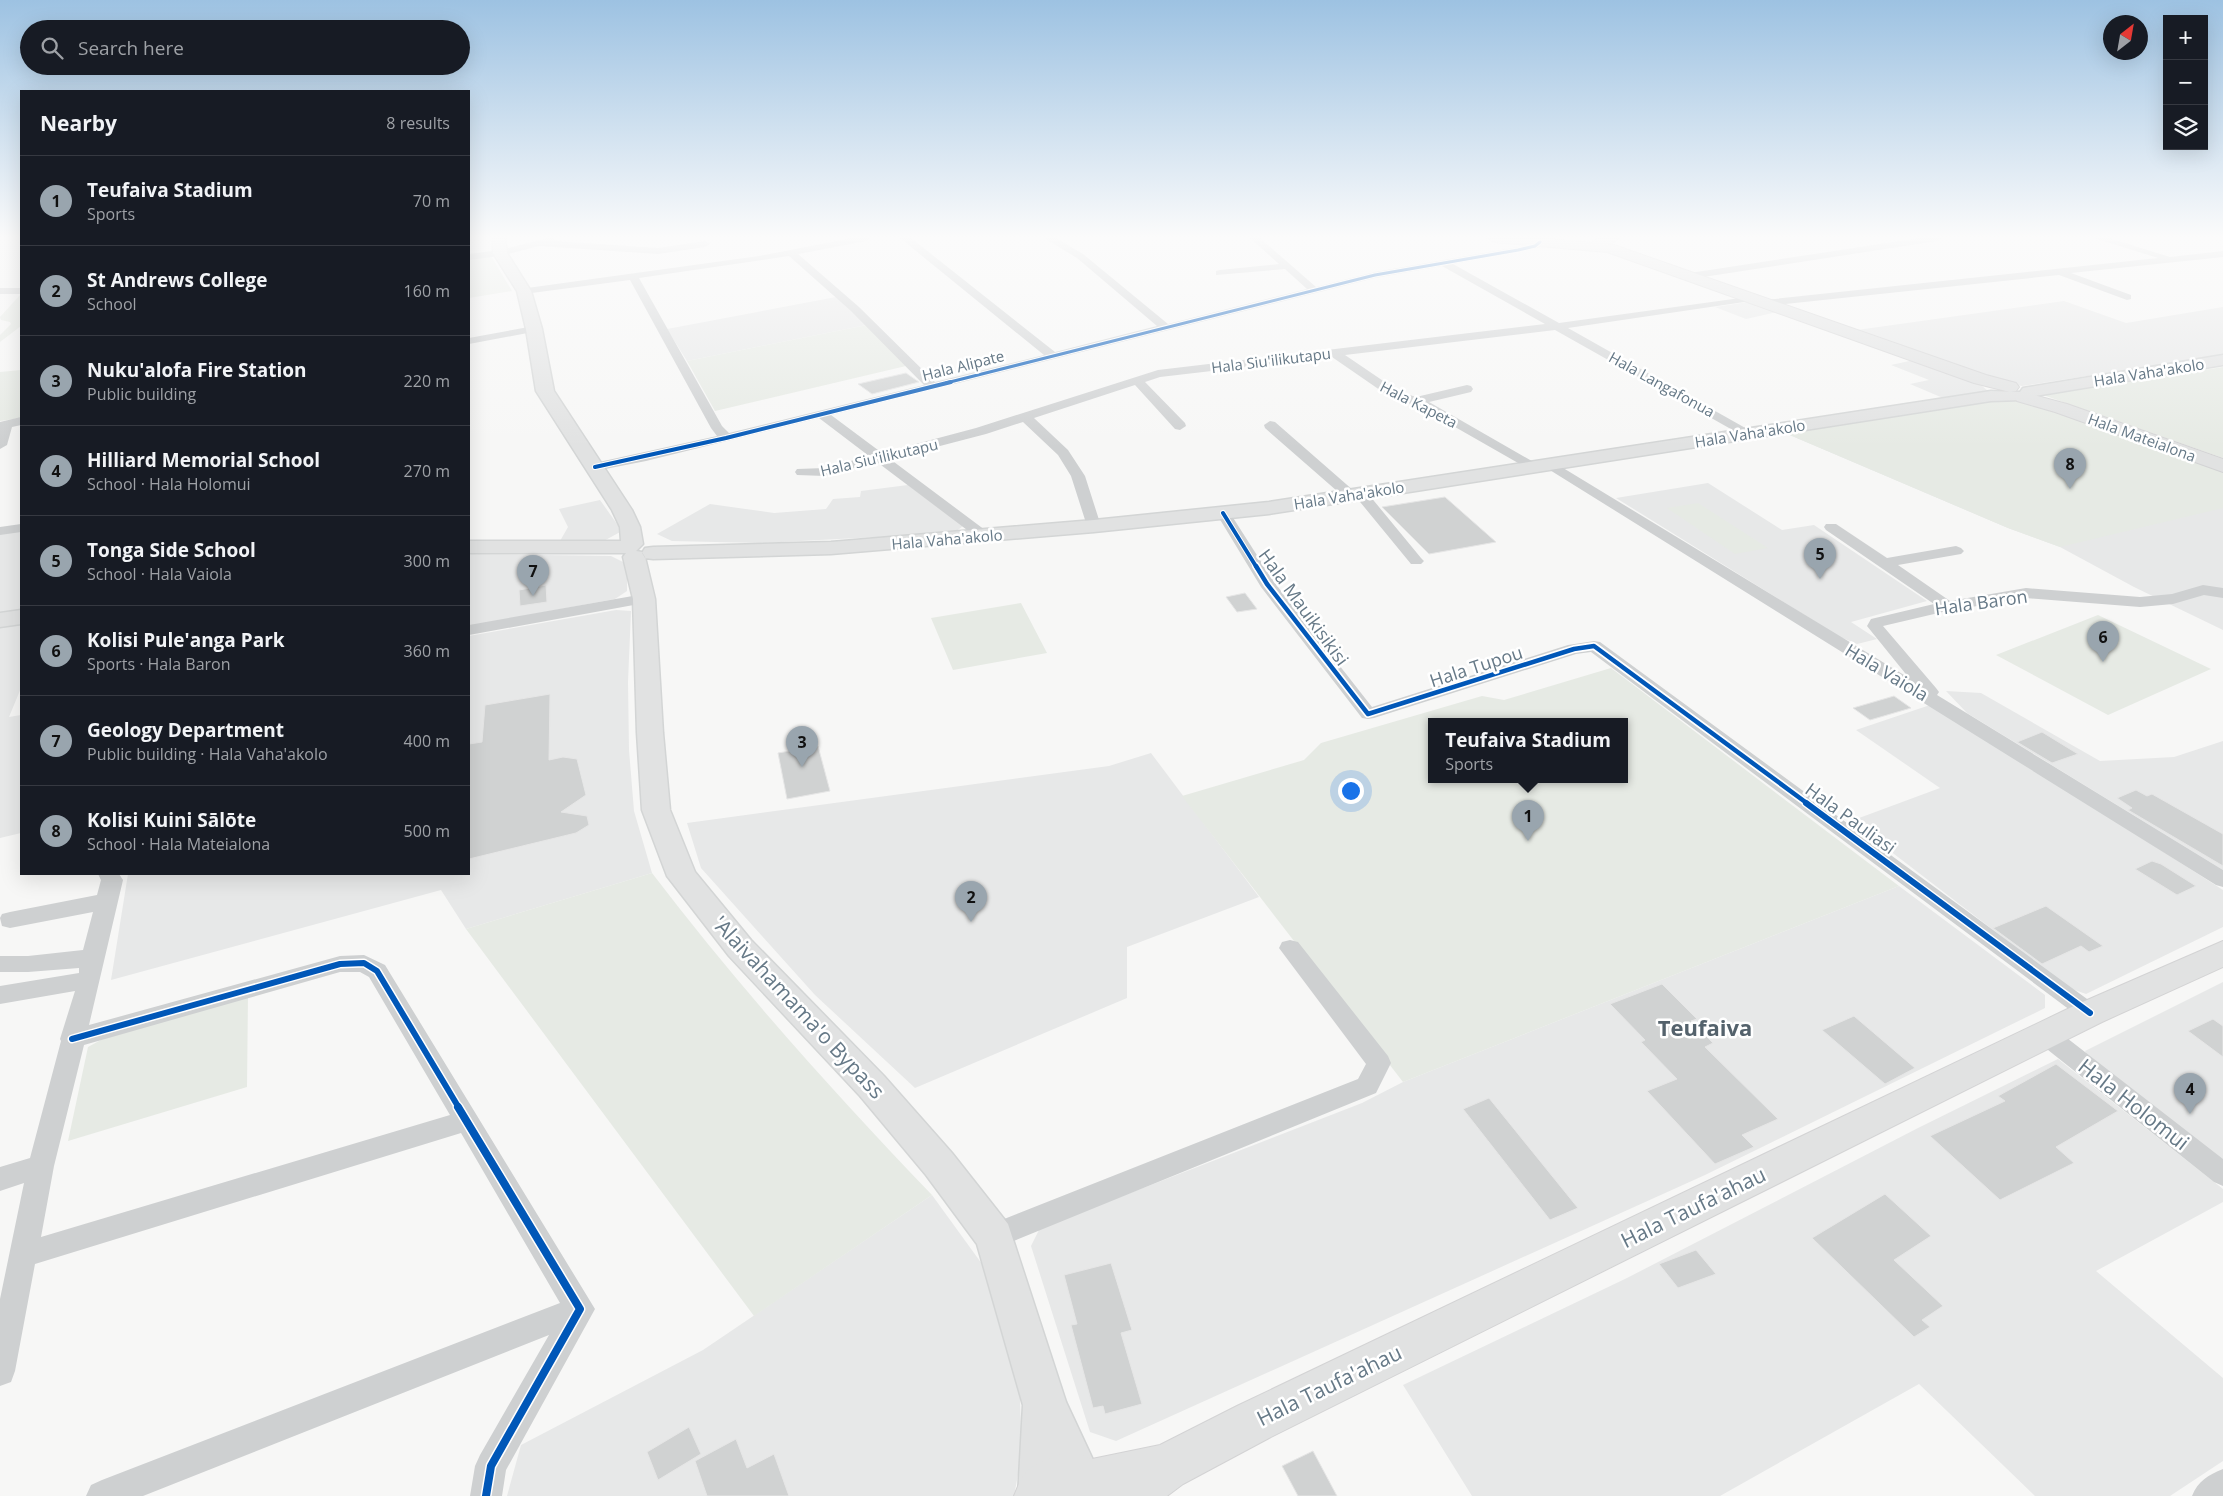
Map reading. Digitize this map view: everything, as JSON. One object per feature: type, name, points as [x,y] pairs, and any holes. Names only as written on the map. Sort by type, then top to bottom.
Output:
[{"type":"main road","name":"'Alaivahamama'o Bypass","points":[[528,308],[545,391],[595,467],[639,554],[656,810],[682,876],[740,948],[872,1086],[939,1164],[994,1236],[1029,1345],[1045,1405],[1079,1490]]},
{"type":"main road","name":"Hala Mateialona","points":[[1780,308],[2223,466]]},
{"type":"main road","name":"Hala Vaha'akolo","points":[[470,547],[586,548],[639,554],[830,548],[984,536],[1223,513],[1750,434],[2223,360]]},
{"type":"main road","points":[[639,554],[666,558],[697,552]]},
{"type":"main road","points":[[0,620],[20,617]]},
{"type":"main road","name":"Hala Taufa'ahau","points":[[1079,1490],[1166,1467],[1253,1422],[2090,1013],[2223,953]]},
{"type":"street","points":[[651,308],[717,428],[726,438]]},
{"type":"street","points":[[853,308],[931,385]]},
{"type":"street","points":[[993,308],[1053,356]]},
{"type":"street","points":[[1142,308],[1165,327]]},
{"type":"street","name":"Hala Alipate","points":[[595,467],[726,438],[1242,308]]},
{"type":"street","name":"Hala Langafonua","points":[[1525,308],[1750,434]]},
{"type":"street","name":"Hala Siu'ilikutapu","points":[[802,472],[825,472],[880,459],[1026,417],[1136,380],[1169,372],[1698,308]]},
{"type":"street","points":[[470,341],[534,329]]},
{"type":"street","name":"Hala Kapeta","points":[[1334,353],[1394,394],[1424,404],[1541,465]]},
{"type":"street","points":[[1136,380],[1180,426]]},
{"type":"street","points":[[1416,401],[1467,389]]},
{"type":"street","points":[[822,414],[984,536]]},
{"type":"street","points":[[1026,417],[1063,453],[1078,476],[1094,526]]},
{"type":"street","points":[[0,445],[3,425],[20,421]]},
{"type":"street","points":[[1270,425],[1354,494],[1416,561]]},
{"type":"street","name":"Hala Vaiola","points":[[1541,465],[1943,706],[2223,880]]},
{"type":"street","name":"Hala Mauikisikisi","points":[[1223,513],[1267,584],[1368,714]]},
{"type":"street","points":[[1831,527],[1947,606]]},
{"type":"street","points":[[0,531],[20,528]]},
{"type":"street","points":[[1886,563],[1956,551]]},
{"type":"street","points":[[470,630],[639,554]]},
{"type":"street","name":"Hala Baron","points":[[1943,706],[1875,626],[1877,622],[1947,606],[2026,593],[2140,602],[2172,599],[2203,590],[2223,593]]},
{"type":"street","name":"Hala Tupou","points":[[1368,714],[1574,649],[1594,646]]},
{"type":"street","name":"Hala Pauliasi","points":[[1594,646],[2090,1013]]},
{"type":"street","points":[[0,1371],[41,1166],[108,901],[112,880],[109,875]]},
{"type":"street","points":[[10,920],[108,901]]},
{"type":"street","points":[[994,1236],[1367,1086],[1379,1063],[1290,948]]},
{"type":"street","points":[[72,1039],[340,964],[364,963],[377,971],[465,1121],[580,1309]]},
{"type":"street","points":[[0,964],[28,964],[90,969]]},
{"type":"street","points":[[0,995],[90,969]]},
{"type":"street","name":"Hala Holomui","points":[[2046,1035],[2223,1174]]},
{"type":"street","points":[[23,1255],[465,1121]]},
{"type":"street","points":[[0,1179],[41,1166]]},
{"type":"street","points":[[102,1496],[580,1309]]},
{"type":"street","points":[[486,1496],[491,1466],[580,1309]]},
{"type":"street","points":[[2208,1496],[2223,1485]]},
{"type":"shaded area","points":[[8,308],[20,308],[20,327],[0,342],[0,335],[11,324],[1,320],[0,317]]},
{"type":"shaded area","points":[[779,308],[848,308],[867,325],[687,361],[667,329]]},
{"type":"shaded area","points":[[1717,308],[1765,308],[1777,312],[1746,319]]},
{"type":"shaded area","points":[[2015,308],[2083,308],[2126,323],[2223,308],[2223,355],[2022,386],[2008,384],[1857,330]]},
{"type":"shaded area","points":[[867,325],[906,366],[715,411],[687,361]]},
{"type":"shaded area","points":[[1914,360],[1982,386],[1988,391],[1943,398],[1910,384],[1929,380],[1891,365]]},
{"type":"shaded area","points":[[2223,367],[2223,458],[2043,395]]},
{"type":"shaded area","points":[[20,370],[20,418],[0,421],[0,372]]},
{"type":"shaded area","points":[[2011,399],[2223,471],[2223,630],[2134,587],[2060,547],[2008,528],[1785,433]]},
{"type":"shaded area","points":[[2011,399],[2035,404],[2223,471],[2223,508],[2060,547],[2008,528],[1785,433]]},
{"type":"shaded area","points":[[1708,483],[1782,530],[1814,525],[1927,601],[1851,622],[1877,639],[1857,644],[1840,637],[1616,498]]},
{"type":"shaded area","points":[[908,485],[963,526],[954,533],[760,543],[672,541],[657,534],[710,504],[774,513],[826,509],[833,499],[860,497],[861,491]]},
{"type":"shaded area","points":[[600,500],[622,531],[600,543],[560,541],[568,527],[559,509]]},
{"type":"shaded area","points":[[1698,503],[1768,548],[1735,554],[1667,508]]},
{"type":"shaded area","points":[[20,531],[20,611],[0,614],[0,534]]},
{"type":"shaded area","points":[[470,554],[611,556],[627,564],[627,591],[615,599],[470,626]]},
{"type":"shaded area","points":[[1021,603],[1047,653],[953,670],[931,618]]},
{"type":"shaded area","points":[[616,610],[631,611],[628,682],[629,750],[634,811],[652,873],[466,929],[441,890],[111,980],[128,875],[470,875],[470,636]]},
{"type":"shaded area","points":[[2098,615],[2211,669],[2108,715],[1996,655]]},
{"type":"shaded area","points":[[20,622],[20,690],[9,717],[20,715],[20,833],[0,838],[0,625]]},
{"type":"shaded area","points":[[1611,668],[1899,886],[1403,1082],[1182,796],[1304,760],[1321,743],[1482,696],[1504,700]]},
{"type":"shaded area","points":[[1946,691],[1981,693],[2100,761],[2174,757],[2223,741],[2223,870],[1967,713]]},
{"type":"shaded area","points":[[1933,704],[2223,890],[2223,927],[2086,994],[2069,988],[1851,821],[1940,788],[1856,730]]},
{"type":"shaded area","points":[[1151,753],[1259,897],[1127,947],[1127,998],[915,1088],[815,995],[701,868],[687,823],[1109,766]]},
{"type":"shaded area","points":[[652,873],[753,998],[859,1118],[932,1195],[754,1316],[466,929]]},
{"type":"shaded area","points":[[1899,886],[2045,995],[2045,1008],[1705,1175],[1116,1441],[1090,1432],[1031,1246],[1040,1228],[1362,1103],[1403,1082]]},
{"type":"shaded area","points":[[2223,982],[2223,1163],[2091,1065],[2085,1051]]},
{"type":"shaded area","points":[[248,996],[247,1087],[68,1141],[88,1047],[108,1036]]},
{"type":"shaded area","points":[[2058,1059],[2223,1189],[2223,1202],[2096,1271],[2223,1378],[2223,1461],[2170,1496],[2035,1496],[1919,1384],[1720,1496],[1472,1496],[1403,1385],[1627,1278],[1918,1128]]},
{"type":"shaded area","points":[[932,1195],[990,1275],[1019,1372],[1022,1453],[1014,1496],[507,1496],[521,1445],[703,1350]]},
{"type":"building","points":[[906,373],[919,382],[872,394],[858,384]]},
{"type":"building","points":[[1445,497],[1496,542],[1429,554],[1382,507]]},
{"type":"building","points":[[546,585],[547,602],[520,606],[519,590]]},
{"type":"building","points":[[1245,593],[1257,609],[1237,612],[1226,597]]},
{"type":"building","points":[[550,694],[549,760],[563,757],[577,759],[586,795],[561,812],[587,816],[589,825],[576,833],[470,859],[470,744],[482,742],[485,705]]},
{"type":"building","points":[[1894,696],[1911,708],[1870,720],[1853,708]]},
{"type":"building","points":[[2042,732],[2078,754],[2052,763],[2017,742]]},
{"type":"building","points":[[818,746],[830,791],[787,799],[778,753]]},
{"type":"building","points":[[2136,790],[2147,796],[2152,794],[2223,834],[2223,866],[2128,810],[2132,808],[2117,798]]},
{"type":"building","points":[[2152,861],[2161,864],[2196,886],[2177,895],[2135,869]]},
{"type":"building","points":[[2046,906],[2103,946],[2089,952],[2081,946],[2042,964],[1993,928]]},
{"type":"building","points":[[1662,984],[1697,1019],[1691,1021],[1713,1043],[1705,1047],[1778,1119],[1742,1135],[1754,1147],[1715,1164],[1647,1091],[1677,1079],[1641,1042],[1645,1040],[1610,1004]]},
{"type":"building","points":[[1854,1016],[1915,1068],[1885,1084],[1822,1030]]},
{"type":"building","points":[[2213,1019],[2223,1026],[2223,1057],[2188,1031]]},
{"type":"building","points":[[2056,1064],[2118,1111],[2056,1147],[2074,1163],[2000,1200],[1930,1136],[2005,1101],[1998,1096]]},
{"type":"building","points":[[1489,1098],[1578,1208],[1550,1220],[1463,1109]]},
{"type":"building","points":[[1885,1194],[1931,1236],[1894,1260],[1943,1306],[1922,1320],[1930,1327],[1914,1337],[1812,1238]]},
{"type":"building","points":[[1696,1250],[1716,1274],[1678,1288],[1659,1264]]},
{"type":"building","points":[[1111,1263],[1132,1330],[1121,1333],[1142,1404],[1105,1414],[1103,1406],[1093,1408],[1071,1325],[1077,1324],[1064,1275]]},
{"type":"building","points":[[689,1427],[701,1454],[658,1480],[647,1452]]},
{"type":"building","points":[[736,1439],[747,1468],[774,1454],[789,1496],[707,1496],[695,1461]]},
{"type":"building","points":[[1313,1451],[1337,1496],[1298,1496],[1282,1466]]},
{"type":"cycle path","points":[[595,467],[726,438],[1244,308]]},
{"type":"cycle path","points":[[1223,513],[1267,584],[1368,714],[1574,649],[1594,646],[2090,1013]]},
{"type":"cycle path","points":[[72,1039],[340,964],[364,963],[377,971],[580,1309],[491,1466],[486,1496]]},
{"type":"place","name":"Kolisi Kuini Sālōte","points":[[2070,489]]},
{"type":"place","name":"Tonga Side School","points":[[1820,579]]},
{"type":"place","name":"Geology Department","points":[[533,596]]},
{"type":"place","name":"Kolisi Pule'anga Park","points":[[2103,662]]},
{"type":"place","name":"Nuku'alofa Fire Station","points":[[802,767]]},
{"type":"place","name":"Teufaiva Stadium","points":[[1528,841]]},
{"type":"place","name":"St Andrews College","points":[[971,922]]},
{"type":"place","name":"Hilliard Memorial School","points":[[2190,1114]]},
{"type":"district","name":"Teufaiva","points":[[1705,1027]]}]
